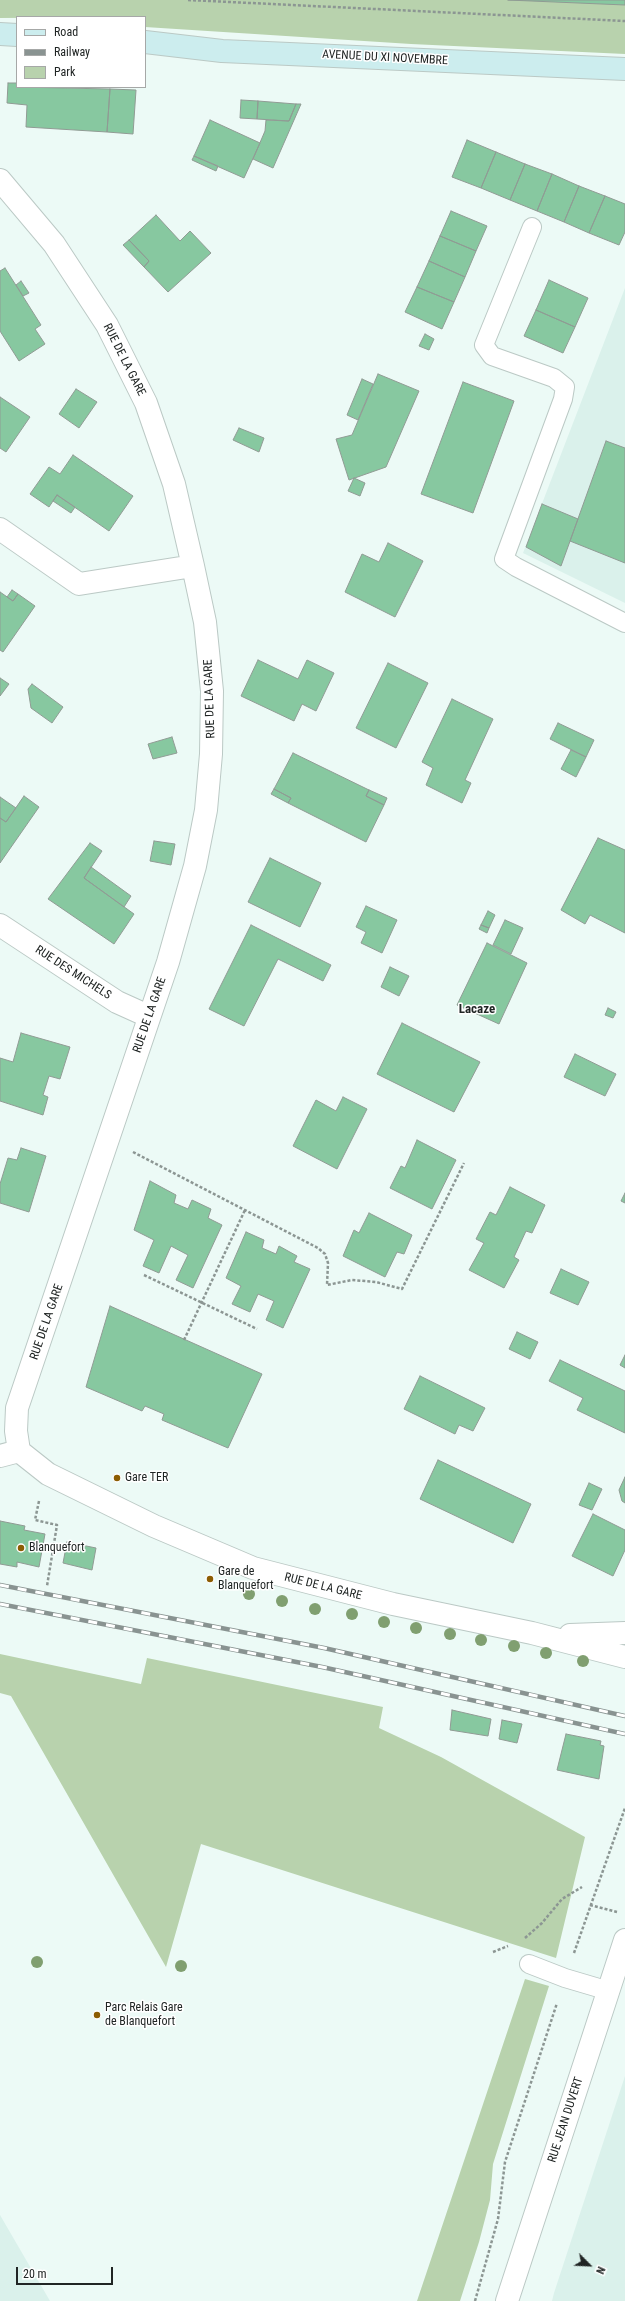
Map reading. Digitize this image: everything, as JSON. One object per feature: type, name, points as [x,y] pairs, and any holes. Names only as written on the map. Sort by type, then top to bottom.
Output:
[{"type":"main road","points":[[0,34],[16,35]]},
{"type":"main road","name":"AVENUE DU XI NOVEMBRE","points":[[146,42],[222,51],[625,69]]},
{"type":"street","name":"RUE DE LA GARE","points":[[0,180],[54,244],[107,325],[146,403],[174,484],[193,566],[205,622],[212,691],[211,754],[206,810],[195,866],[183,908],[108,1139],[17,1408],[16,1431],[10,1453],[48,1474],[154,1526],[253,1568],[393,1604],[532,1633],[625,1657]]},
{"type":"street","points":[[0,529],[79,584],[193,566]]},
{"type":"street","name":"RUE DES MICHELS","points":[[0,925],[117,1002],[148,1016]]},
{"type":"street","points":[[532,1633],[588,1636],[625,1633]]},
{"type":"street","name":"RUE JEAN DUVERT","points":[[507,2301],[625,1940]]},
{"type":"lane","points":[[532,227],[484,345],[492,356],[554,378],[564,387],[563,399],[504,559],[516,568],[625,623]]},
{"type":"lane","points":[[529,1964],[566,1978],[609,1991]]},
{"type":"path","points":[[188,0],[625,21]]},
{"type":"path","points":[[108,1139],[318,1248],[325,1254],[328,1263],[328,1285],[352,1280],[376,1282],[402,1289],[464,1162]]},
{"type":"path","points":[[184,1340],[245,1210]]},
{"type":"path","points":[[144,1275],[257,1328]]},
{"type":"path","points":[[46,1586],[57,1525],[35,1520],[39,1498],[48,1474]]},
{"type":"path","points":[[475,2301],[498,2219],[505,2162],[590,1905],[625,1808]]},
{"type":"path","points":[[521,1941],[542,1923],[562,1899],[582,1887]]},
{"type":"path","points":[[590,1905],[618,1913]]},
{"type":"path","points":[[493,1952],[514,1944]]},
{"type":"shaded area","points":[[625,288],[625,603],[523,553]]},
{"type":"shaded area","points":[[625,2076],[625,2301],[552,2301],[554,2293]]},
{"type":"shaded area","points":[[0,2215],[50,2301],[0,2301]]},
{"type":"green space","points":[[0,0],[625,0],[625,54],[411,44],[146,27],[146,16],[16,16],[16,18],[0,18]]},
{"type":"green space","points":[[0,1654],[141,1684],[147,1658],[383,1707],[379,1728],[441,1757],[585,1837],[556,1958],[201,1844],[166,1967],[11,1696],[0,1693]]},
{"type":"green space","points":[[525,1979],[549,1986],[493,2164],[490,2200],[479,2242],[460,2301],[417,2301]]},
{"type":"building","points":[[508,0],[625,0],[625,5]]},
{"type":"building","points":[[8,83],[16,83],[16,88],[110,89],[107,132],[26,127],[27,105],[7,103]]},
{"type":"building","points":[[110,89],[136,90],[133,134],[107,132]]},
{"type":"building","points":[[241,100],[258,101],[257,119],[240,118]]},
{"type":"building","points":[[258,101],[296,104],[289,121],[257,119]]},
{"type":"building","points":[[296,104],[301,104],[273,168],[253,159],[265,131],[266,120],[289,121]]},
{"type":"building","points":[[210,120],[260,143],[244,178],[194,156]]},
{"type":"building","points":[[467,140],[496,152],[481,188],[452,177]]},
{"type":"building","points":[[496,152],[525,164],[510,200],[481,188]]},
{"type":"building","points":[[194,156],[218,166],[216,171],[192,160]]},
{"type":"building","points":[[525,164],[552,174],[537,211],[510,200]]},
{"type":"building","points":[[552,174],[579,186],[564,222],[537,211]]},
{"type":"building","points":[[579,186],[605,196],[589,233],[564,222]]},
{"type":"building","points":[[605,196],[625,204],[625,232],[619,245],[589,233]]},
{"type":"building","points":[[451,211],[487,226],[476,251],[440,236]]},
{"type":"building","points":[[156,215],[180,241],[190,231],[211,253],[168,292],[144,267],[149,261],[129,240]]},
{"type":"building","points":[[440,236],[476,251],[465,277],[429,261]]},
{"type":"building","points":[[129,240],[149,261],[144,267],[123,245]]},
{"type":"building","points":[[429,261],[465,277],[454,302],[417,287]]},
{"type":"building","points":[[5,268],[41,325],[35,329],[45,344],[19,361],[0,331],[0,271]]},
{"type":"building","points":[[549,280],[588,298],[575,327],[536,310]]},
{"type":"building","points":[[21,281],[29,293],[23,296],[16,285]]},
{"type":"building","points":[[417,287],[454,302],[442,329],[405,312]]},
{"type":"building","points":[[536,310],[575,327],[563,353],[524,336]]},
{"type":"building","points":[[425,334],[434,339],[429,350],[419,346]]},
{"type":"building","points":[[378,374],[419,391],[386,467],[349,480],[336,439],[352,435]]},
{"type":"building","points":[[362,379],[373,384],[358,420],[347,415]]},
{"type":"building","points":[[463,382],[514,401],[473,513],[421,494]]},
{"type":"building","points":[[76,389],[97,402],[79,428],[59,414]]},
{"type":"building","points":[[0,397],[30,417],[6,452],[0,448]]},
{"type":"building","points":[[239,428],[264,438],[259,452],[233,440]]},
{"type":"building","points":[[606,441],[625,448],[625,563],[570,541]]},
{"type":"building","points":[[73,455],[133,496],[109,531],[57,495],[49,507],[30,494],[49,467],[60,474]]},
{"type":"building","points":[[354,478],[365,483],[360,496],[348,491]]},
{"type":"building","points":[[57,495],[75,507],[71,513],[53,501]]},
{"type":"building","points":[[542,504],[578,519],[561,566],[526,547]]},
{"type":"building","points":[[388,543],[423,561],[395,617],[345,592],[362,554],[379,562]]},
{"type":"building","points":[[12,590],[18,594],[13,601],[7,597]]},
{"type":"building","points":[[0,592],[13,601],[18,594],[35,606],[3,652],[0,650]]},
{"type":"building","points":[[258,660],[298,679],[307,660],[334,673],[316,711],[302,704],[294,721],[241,696]]},
{"type":"building","points":[[388,663],[428,683],[396,748],[356,728]]},
{"type":"building","points":[[0,678],[9,684],[0,696]]},
{"type":"building","points":[[32,684],[63,707],[52,723],[31,708],[28,689]]},
{"type":"building","points":[[452,699],[493,719],[465,780],[471,783],[462,803],[426,785],[433,768],[422,762]]},
{"type":"building","points":[[558,723],[594,740],[586,757],[550,739]]},
{"type":"building","points":[[172,737],[177,753],[153,759],[148,744]]},
{"type":"building","points":[[571,750],[586,757],[576,777],[561,769]]},
{"type":"building","points":[[293,753],[369,790],[366,796],[384,805],[366,842],[288,803],[291,798],[274,789]]},
{"type":"building","points":[[274,789],[291,798],[288,803],[271,794]]},
{"type":"building","points":[[369,790],[387,798],[384,805],[366,796]]},
{"type":"building","points":[[24,796],[39,807],[0,863],[0,818],[6,822]]},
{"type":"building","points":[[0,797],[16,808],[6,822],[0,818]]},
{"type":"building","points":[[598,838],[625,850],[625,933],[590,915],[585,924],[561,910]]},
{"type":"building","points":[[154,841],[175,844],[171,865],[150,861]]},
{"type":"building","points":[[90,843],[102,851],[84,878],[134,914],[114,944],[48,899]]},
{"type":"building","points":[[270,858],[321,883],[300,927],[248,902]]},
{"type":"building","points":[[91,867],[131,896],[124,907],[84,878]]},
{"type":"building","points":[[366,906],[397,920],[382,953],[361,943],[366,932],[356,927]]},
{"type":"building","points":[[488,911],[495,915],[489,928],[481,925]]},
{"type":"building","points":[[505,920],[523,928],[511,954],[493,945]]},
{"type":"building","points":[[251,925],[331,965],[323,981],[278,959],[244,1026],[209,1009]]},
{"type":"building","points":[[481,925],[489,928],[487,933],[479,929]]},
{"type":"building","points":[[487,943],[527,963],[499,1024],[457,1005]]},
{"type":"building","points":[[390,967],[409,976],[399,996],[381,987]]},
{"type":"building","points":[[608,1008],[616,1012],[613,1018],[605,1015]]},
{"type":"building","points":[[402,1023],[480,1062],[454,1112],[377,1074]]},
{"type":"building","points":[[21,1033],[70,1047],[60,1079],[49,1076],[43,1095],[48,1097],[43,1115],[0,1101],[0,1058],[13,1062]]},
{"type":"building","points":[[575,1054],[616,1074],[605,1096],[564,1077]]},
{"type":"building","points":[[343,1097],[367,1109],[337,1169],[293,1146],[316,1100],[336,1111]]},
{"type":"building","points":[[417,1140],[456,1160],[432,1209],[390,1188],[401,1166],[405,1168]]},
{"type":"building","points":[[21,1148],[46,1156],[29,1212],[0,1203],[0,1184],[8,1158],[17,1160]]},
{"type":"building","points":[[150,1181],[176,1195],[174,1203],[188,1209],[192,1200],[211,1209],[208,1218],[222,1225],[193,1288],[176,1280],[188,1255],[171,1246],[159,1273],[143,1266],[154,1240],[134,1230]]},
{"type":"building","points":[[510,1187],[545,1205],[532,1233],[526,1231],[514,1257],[519,1260],[504,1288],[469,1270],[484,1243],[476,1239],[490,1212],[496,1215]]},
{"type":"building","points":[[625,1193],[625,1203],[621,1201]]},
{"type":"building","points":[[369,1213],[412,1235],[404,1254],[397,1252],[385,1277],[343,1256],[354,1230],[359,1233]]},
{"type":"building","points":[[246,1232],[264,1240],[262,1248],[276,1254],[279,1246],[297,1256],[294,1262],[310,1269],[283,1328],[266,1320],[274,1301],[258,1294],[250,1312],[232,1304],[241,1286],[226,1278]]},
{"type":"building","points":[[561,1269],[589,1282],[578,1305],[550,1293]]},
{"type":"building","points":[[110,1306],[262,1374],[228,1448],[162,1420],[164,1414],[145,1406],[142,1411],[86,1387]]},
{"type":"building","points":[[517,1332],[538,1342],[530,1359],[509,1349]]},
{"type":"building","points":[[625,1355],[625,1368],[620,1365]]},
{"type":"building","points":[[560,1360],[625,1391],[625,1433],[577,1410],[583,1398],[549,1381]]},
{"type":"building","points":[[420,1376],[485,1408],[473,1431],[459,1425],[455,1434],[404,1409]]},
{"type":"building","points":[[438,1460],[531,1504],[513,1543],[420,1499]]},
{"type":"building","points":[[625,1477],[625,1503],[622,1501],[619,1490]]},
{"type":"building","points":[[589,1483],[602,1489],[592,1510],[579,1505]]},
{"type":"building","points":[[593,1514],[625,1530],[625,1550],[613,1576],[572,1556]]},
{"type":"building","name":"Blanquefort","points":[[0,1521],[25,1526],[24,1530],[45,1534],[39,1567],[17,1562],[17,1567],[0,1564]]},
{"type":"building","points":[[67,1542],[96,1548],[92,1570],[63,1563]]},
{"type":"building","points":[[452,1710],[491,1719],[488,1736],[450,1730]]},
{"type":"building","points":[[502,1720],[522,1724],[517,1743],[499,1739]]},
{"type":"building","points":[[566,1734],[601,1741],[600,1745],[604,1746],[599,1779],[557,1770]]},
{"type":"railway","points":[[0,1585],[324,1648],[625,1716]]},
{"type":"railway","points":[[0,1604],[322,1667],[625,1734]]},
{"type":"place","name":"Gare TER","points":[[117,1478]]},
{"type":"place","name":"Blanquefort","points":[[21,1548]]},
{"type":"place","name":"Gare de Blanquefort","points":[[210,1579]]},
{"type":"place","name":"Parc Relais Gare de Blanquefort","points":[[97,2015]]},
{"type":"district","name":"Lacaze","points":[[477,1010]]}]
